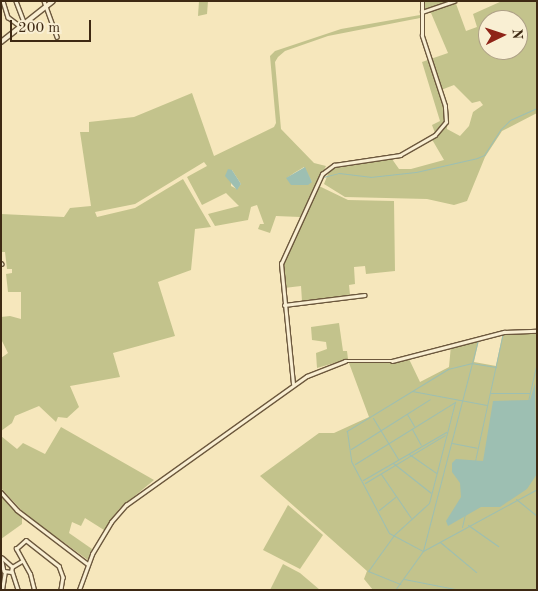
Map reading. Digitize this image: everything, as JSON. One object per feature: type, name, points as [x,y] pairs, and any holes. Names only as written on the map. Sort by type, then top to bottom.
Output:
[{"type":"main road","points":[[1,42],[44,3],[53,1]]},
{"type":"street","points":[[3,1],[8,17],[22,24]]},
{"type":"street","points":[[16,1],[22,24]]},
{"type":"street","points":[[293,384],[284,305],[282,259],[318,182],[332,166],[400,155],[435,135],[444,126],[446,110],[422,36],[422,1]]},
{"type":"street","points":[[422,12],[454,1]]},
{"type":"street","points":[[44,3],[57,36]]},
{"type":"street","points":[[284,305],[364,295]]},
{"type":"street","points":[[79,590],[88,564],[111,522],[126,505],[293,384],[335,363],[392,361],[504,332],[537,331]]},
{"type":"street","points":[[1,492],[17,510],[88,564]]},
{"type":"street","points":[[34,590],[16,548],[26,540],[59,566],[63,577],[61,590]]},
{"type":"street","points":[[2,557],[12,571],[18,590]]},
{"type":"street","points":[[2,590],[4,574],[8,566],[22,561]]},
{"type":"street","points":[[4,574],[12,571]]},
{"type":"street","points":[[4,574],[16,582]]},
{"type":"green space","points":[[199,1],[208,1],[207,14],[198,16]]},
{"type":"green space","points":[[420,1],[455,1],[466,31],[477,27],[473,14],[478,12],[478,60],[528,60],[528,10],[482,10],[502,1],[537,1],[537,113],[502,131],[485,157],[467,201],[454,205],[427,199],[345,197],[324,184],[330,169],[392,159],[399,169],[411,169],[444,160],[430,136],[435,133],[432,125],[440,121],[422,62],[448,53],[431,13],[420,13]],"holes":[[[454,85],[472,103],[480,101],[483,105],[473,112],[469,126],[460,136],[447,129],[448,114],[441,90]]]},
{"type":"green space","points":[[420,15],[420,18],[328,36],[285,51],[275,62],[281,129],[314,163],[326,166],[300,217],[276,216],[270,233],[258,229],[260,224],[264,224],[257,205],[251,207],[248,220],[215,226],[208,214],[239,206],[226,193],[202,205],[187,177],[207,166],[204,162],[135,204],[95,212],[97,217],[135,208],[183,179],[211,227],[195,229],[191,270],[158,282],[175,336],[113,353],[120,377],[70,386],[79,407],[67,418],[58,417],[56,422],[39,406],[15,416],[12,423],[1,431],[1,358],[8,353],[1,339],[1,317],[10,316],[21,319],[21,292],[8,292],[6,274],[12,273],[12,269],[7,269],[5,252],[1,252],[1,214],[64,217],[70,208],[91,206],[80,132],[89,132],[89,122],[134,117],[192,93],[214,156],[274,127],[276,123],[270,56],[275,51],[341,29]],"holes":[[[304,167],[312,182],[287,178],[294,173]],[[232,170],[241,184],[237,189],[231,186]]]},
{"type":"green space","points":[[319,186],[348,200],[394,201],[395,271],[366,274],[365,266],[354,267],[355,284],[349,285],[350,295],[302,301],[301,286],[284,288],[283,261]]},
{"type":"green space","points":[[339,323],[343,351],[347,351],[348,359],[317,368],[316,353],[327,349],[326,342],[312,340],[311,327]]},
{"type":"green space","points":[[503,332],[537,332],[537,590],[373,590],[364,579],[367,571],[260,476],[319,433],[334,433],[369,417],[349,363],[397,362],[409,359],[420,382],[449,367],[451,345],[479,339],[474,362],[496,366]]},
{"type":"green space","points":[[61,427],[154,480],[119,509],[104,530],[85,518],[81,526],[72,522],[69,533],[92,549],[88,560],[26,515],[1,488],[1,436],[17,449],[23,443],[45,454]]},
{"type":"green space","points":[[1,496],[22,516],[22,524],[1,539]]},
{"type":"green space","points":[[288,505],[323,535],[300,569],[263,550]]},
{"type":"green space","points":[[283,564],[300,573],[320,590],[270,590]]},
{"type":"shaded area","points":[[305,167],[312,182],[308,185],[291,185],[286,178]]},
{"type":"shaded area","points":[[228,169],[232,170],[241,184],[237,190],[225,176]]},
{"type":"shaded area","points":[[535,383],[537,474],[527,489],[500,507],[481,507],[448,526],[446,521],[461,497],[460,483],[452,472],[452,463],[456,459],[483,461],[493,401],[530,400]]},
{"type":"waterway","points":[[323,177],[339,173],[370,177],[416,172],[477,158],[484,155],[500,130],[510,120],[537,108]]},
{"type":"waterway","points":[[475,461],[503,333]]},
{"type":"waterway","points":[[395,590],[423,551],[478,340]]},
{"type":"waterway","points":[[496,367],[472,363],[448,369],[347,431],[351,461],[389,533],[423,551],[537,489]]},
{"type":"waterway","points":[[528,401],[537,363]]},
{"type":"waterway","points":[[412,391],[487,405]]},
{"type":"waterway","points":[[491,393],[529,393]]},
{"type":"waterway","points":[[351,449],[430,399]]},
{"type":"waterway","points":[[355,464],[455,402],[429,503],[394,535],[368,571],[400,584]]},
{"type":"waterway","points":[[407,414],[414,426]]},
{"type":"waterway","points":[[373,418],[398,459]]},
{"type":"waterway","points":[[412,429],[421,445]]},
{"type":"waterway","points":[[363,480],[446,432]]},
{"type":"waterway","points":[[365,483],[445,435]]},
{"type":"waterway","points":[[452,443],[477,448]]},
{"type":"waterway","points":[[409,454],[436,473]]},
{"type":"waterway","points":[[393,463],[431,493]]},
{"type":"waterway","points":[[381,474],[411,518]]},
{"type":"waterway","points":[[379,510],[395,497]]},
{"type":"waterway","points":[[516,499],[537,516]]},
{"type":"waterway","points":[[462,527],[465,514]]},
{"type":"waterway","points":[[468,525],[498,546]]},
{"type":"waterway","points":[[440,542],[476,572]]},
{"type":"waterway","points":[[404,579],[460,590]]}]
